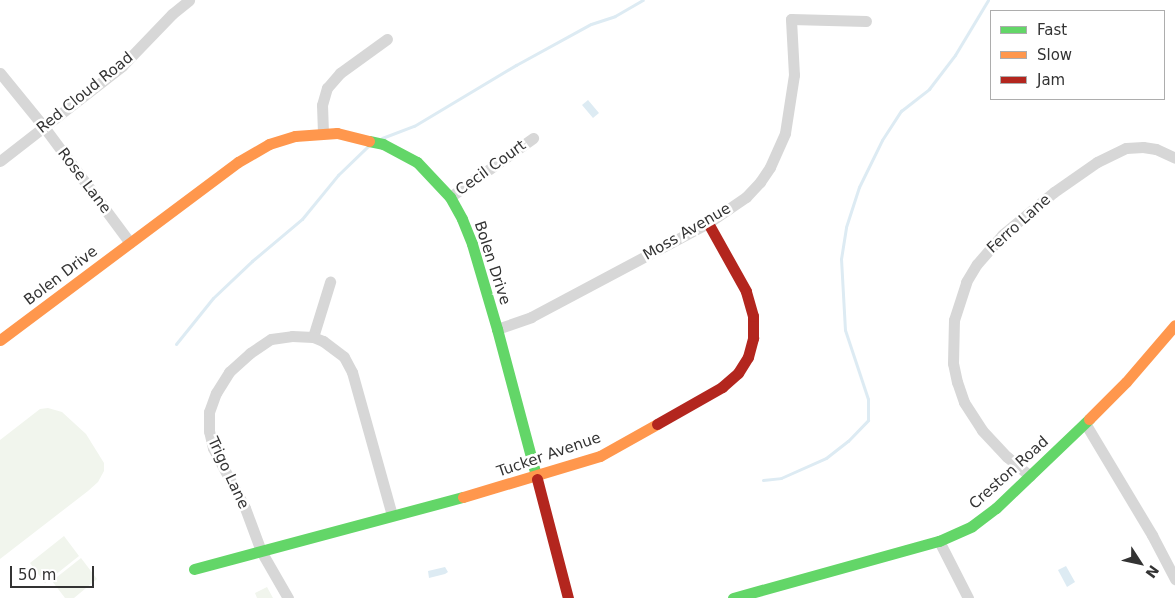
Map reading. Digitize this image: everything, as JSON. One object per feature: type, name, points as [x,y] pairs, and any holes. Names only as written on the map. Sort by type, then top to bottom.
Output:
[{"type":"street","name":"Red Cloud Road","points":[[0,161],[122,66],[172,14],[189,0]]},
{"type":"street","name":"Moss Avenue","points":[[497,329],[531,318],[708,223],[746,197],[760,182],[778,150],[784,133],[794,76],[791,19],[866,21]]},
{"type":"street","points":[[323,133],[322,105],[327,88],[340,73],[387,39]]},
{"type":"street","name":"Rose Lane","points":[[0,73],[44,127],[130,243]]},
{"type":"street","name":"Bolen Drive","points":[[0,340],[238,162],[269,144],[295,136],[337,133],[362,137],[401,152],[431,176],[450,197],[472,244],[497,329],[568,598]]},
{"type":"street","name":"Cecil Court","points":[[450,197],[533,138]]},
{"type":"street","name":"Ferro Lane","points":[[1030,476],[1007,457],[982,430],[964,402],[957,382],[953,363],[954,320],[966,282],[977,264],[1002,235],[1054,192],[1097,162],[1126,148],[1143,147],[1156,149],[1175,158]]},
{"type":"street","name":"Tucker Avenue","points":[[194,568],[480,493],[600,456],[722,388],[738,372],[748,357],[754,338],[753,316],[746,291],[708,223]]},
{"type":"street","points":[[313,337],[330,282]]},
{"type":"street","name":"Creston Road","points":[[733,598],[938,541],[972,526],[996,508],[1085,423],[1126,382],[1175,325]]},
{"type":"street","name":"Trigo Lane","points":[[288,598],[261,551],[245,508],[214,448],[209,432],[209,412],[216,393],[229,372],[250,353],[271,339],[292,336],[313,337],[332,347],[344,357],[352,372],[392,515]]},
{"type":"street","points":[[1085,423],[1152,535],[1175,579]]},
{"type":"street","points":[[938,541],[968,598]]},
{"type":"shaded area","points":[[588,100],[599,113],[593,118],[582,105]]},
{"type":"shaded area","points":[[48,408],[62,412],[86,434],[104,463],[104,471],[98,482],[88,491],[0,559],[0,440],[40,409]]},
{"type":"shaded area","points":[[64,536],[79,556],[45,583],[30,563]]},
{"type":"shaded area","points":[[81,558],[97,579],[74,598],[65,598],[52,581]]},
{"type":"shaded area","points":[[1066,566],[1075,582],[1067,587],[1058,570]]},
{"type":"shaded area","points":[[445,567],[448,572],[429,578],[428,571]]},
{"type":"shaded area","points":[[267,587],[273,598],[257,598],[255,593]]},
{"type":"waterway","points":[[382,138],[414,126],[516,65],[591,24],[615,16],[643,0]]},
{"type":"waterway","points":[[763,480],[781,478],[826,458],[848,441],[868,420],[868,399],[845,330],[841,259],[846,227],[859,187],[882,140],[901,111],[929,89],[955,55],[988,0]]},
{"type":"waterway","points":[[176,344],[213,298],[252,261],[302,219],[338,175],[368,146]]},
{"type":"traffic: fast","points":[[369,141],[383,144],[417,162],[450,197],[462,219],[472,244],[497,329],[537,479]]},
{"type":"traffic: fast","points":[[733,598],[939,541],[972,526],[996,508],[1089,419]]},
{"type":"traffic: fast","points":[[194,569],[463,497]]},
{"type":"traffic: slow","points":[[0,340],[238,162],[269,144],[295,136],[337,133],[369,141]]},
{"type":"traffic: slow","points":[[1089,419],[1126,382],[1175,325]]},
{"type":"traffic: slow","points":[[463,497],[600,456],[657,424]]},
{"type":"traffic: jam","points":[[657,424],[722,387],[738,373],[748,357],[753,338],[753,316],[746,291],[708,223]]},
{"type":"traffic: jam","points":[[537,479],[568,598]]}]
